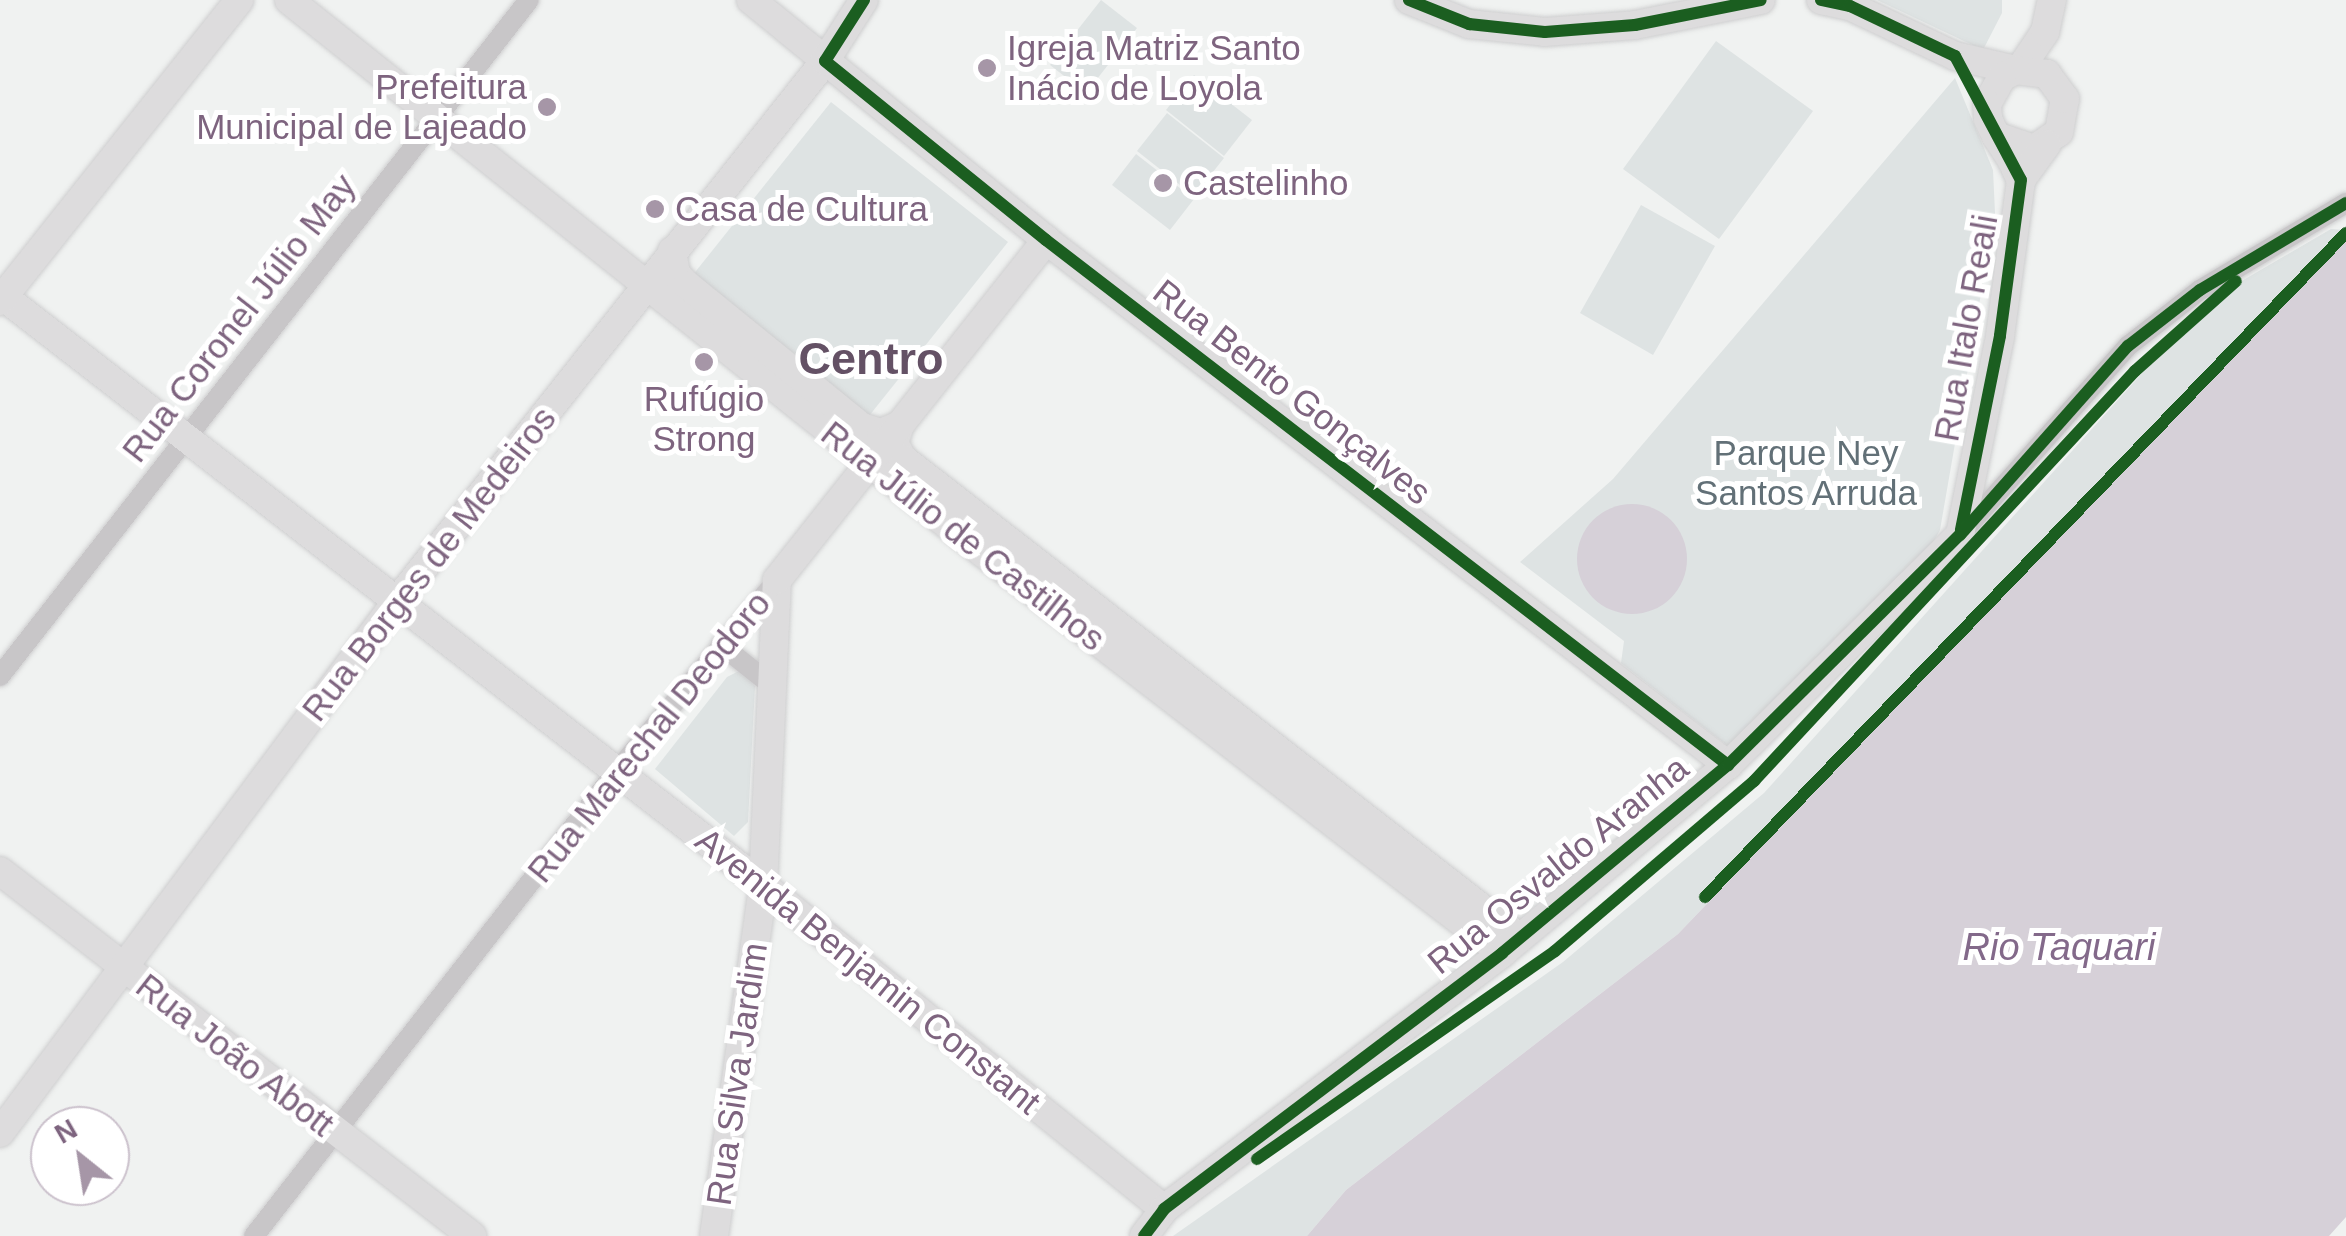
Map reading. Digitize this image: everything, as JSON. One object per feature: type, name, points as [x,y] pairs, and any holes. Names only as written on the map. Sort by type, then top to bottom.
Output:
[{"type":"street","points":[[1,297],[239,0]]},
{"type":"street","name":"Rua Júlio de Castilhos","points":[[289,0],[867,460],[990,543],[1511,946]]},
{"type":"street","name":"Rua Coronel Júlio May","points":[[0,676],[529,0]]},
{"type":"street","name":"Rua Bento Gonçalves","points":[[751,0],[1046,240],[1728,766]]},
{"type":"street","name":"Rua Borges de Medeiros","points":[[0,1133],[398,602],[645,284],[825,61],[864,0]]},
{"type":"street","points":[[1408,0],[1469,24],[1545,32],[1634,25],[1761,0]]},
{"type":"street","points":[[1821,0],[1850,6],[1955,56],[2047,74],[2057,84]]},
{"type":"street","points":[[2045,32],[2066,116],[2047,144],[2020,149],[1992,128],[1992,89],[2018,70],[2045,32],[2052,0]]},
{"type":"street","name":"Rua Italo Reali","points":[[1955,56],[2021,180]]},
{"type":"street","name":"Rua Italo Reali","points":[[1960,535],[2000,336],[2021,180],[2047,144]]},
{"type":"street","name":"Rua Osvaldo Aranha","points":[[1144,1236],[1164,1209],[1511,946],[1728,766],[1960,535],[2128,346],[2200,290],[2346,203]]},
{"type":"street","name":"Rua Marechal Deodoro","points":[[254,1236],[617,772],[777,580],[867,460],[900,425],[1046,240]]},
{"type":"street","name":"Rua Júlio de Castilhos","points":[[672,251],[676,274],[862,427],[882,434],[900,425]]},
{"type":"street","name":"Avenida Benjamin Constant","points":[[1,297],[739,866]]},
{"type":"street","name":"Rua Júlio de Castilhos","points":[[900,425],[897,452],[990,543]]},
{"type":"street","name":"Rua Silva Jardim","points":[[714,1236],[761,899],[768,825],[770,684],[777,580]]},
{"type":"street","points":[[721,645],[770,684]]},
{"type":"street","points":[[739,866],[768,825]]},
{"type":"street","name":"Rua Silva Jardim","points":[[739,866],[761,899]]},
{"type":"street","name":"Rua João Abott","points":[[0,871],[472,1236]]},
{"type":"street","name":"Avenida Benjamin Constant","points":[[761,899],[1164,1209]]},
{"type":"green space","points":[[1101,0],[1137,28],[1086,93],[1050,65]]},
{"type":"green space","points":[[1877,0],[2002,0],[2002,13],[1983,50]]},
{"type":"green space","points":[[1716,41],[1813,111],[1719,239],[1623,169]]},
{"type":"green space","points":[[1194,75],[1252,120],[1224,156],[1166,110]]},
{"type":"green space","name":"Parque Ney Santos Arruda","points":[[1955,78],[1993,170],[1995,213],[1940,530],[1925,557],[1728,746],[1621,663],[1624,641],[1520,562],[1613,479]]},
{"type":"green space","points":[[831,102],[1008,242],[869,416],[692,276]]},
{"type":"green space","points":[[1167,113],[1224,158],[1194,196],[1137,151]]},
{"type":"green space","points":[[1136,154],[1194,199],[1170,230],[1112,185]]},
{"type":"green space","points":[[1641,205],[1715,246],[1653,355],[1580,313]]},
{"type":"green space","points":[[2331,229],[2346,230],[2346,237],[1678,934],[1346,1190],[1307,1236],[1173,1236],[1563,962],[1764,793],[2144,371],[2240,282]]},
{"type":"green space","points":[[741,670],[755,686],[748,822],[734,836],[655,769],[727,677]]},
{"type":"water","name":"Rio Taquari","points":[[2346,237],[2346,1217],[2329,1236],[1307,1236],[1346,1190],[1678,934]]},
{"type":"water","points":[[1632,504],[1653,508],[1671,520],[1683,538],[1687,559],[1683,580],[1671,598],[1653,610],[1632,614],[1611,610],[1593,598],[1581,580],[1577,559],[1581,538],[1593,520],[1611,508]]},
{"type":"cycle path","points":[[864,0],[825,61],[1046,240],[1728,765]]},
{"type":"cycle path","points":[[1409,0],[1469,24],[1545,32],[1635,25],[1761,0]]},
{"type":"cycle path","points":[[1821,0],[1850,6],[1955,56],[2021,180],[2000,336],[1961,530]]},
{"type":"cycle path","points":[[1144,1236],[1164,1209],[1502,953],[1728,765],[1960,535],[2128,346],[2200,290],[2346,203]]},
{"type":"cycle path","points":[[1705,897],[2346,233]]},
{"type":"cycle path","points":[[1257,1159],[1555,951],[1754,781],[2135,371],[2236,281]]},
{"type":"place","name":"Igreja Matriz Santo Inácio de Loyola","points":[[987,68]]},
{"type":"place","name":"Prefeitura Municipal de Lajeado","points":[[547,107]]},
{"type":"place","name":"Castelinho","points":[[1163,183]]},
{"type":"place","name":"Casa de Cultura","points":[[655,209]]},
{"type":"place","name":"Rufúgio Strong","points":[[704,362]]},
{"type":"district","name":"Centro","points":[[871,359]]}]
